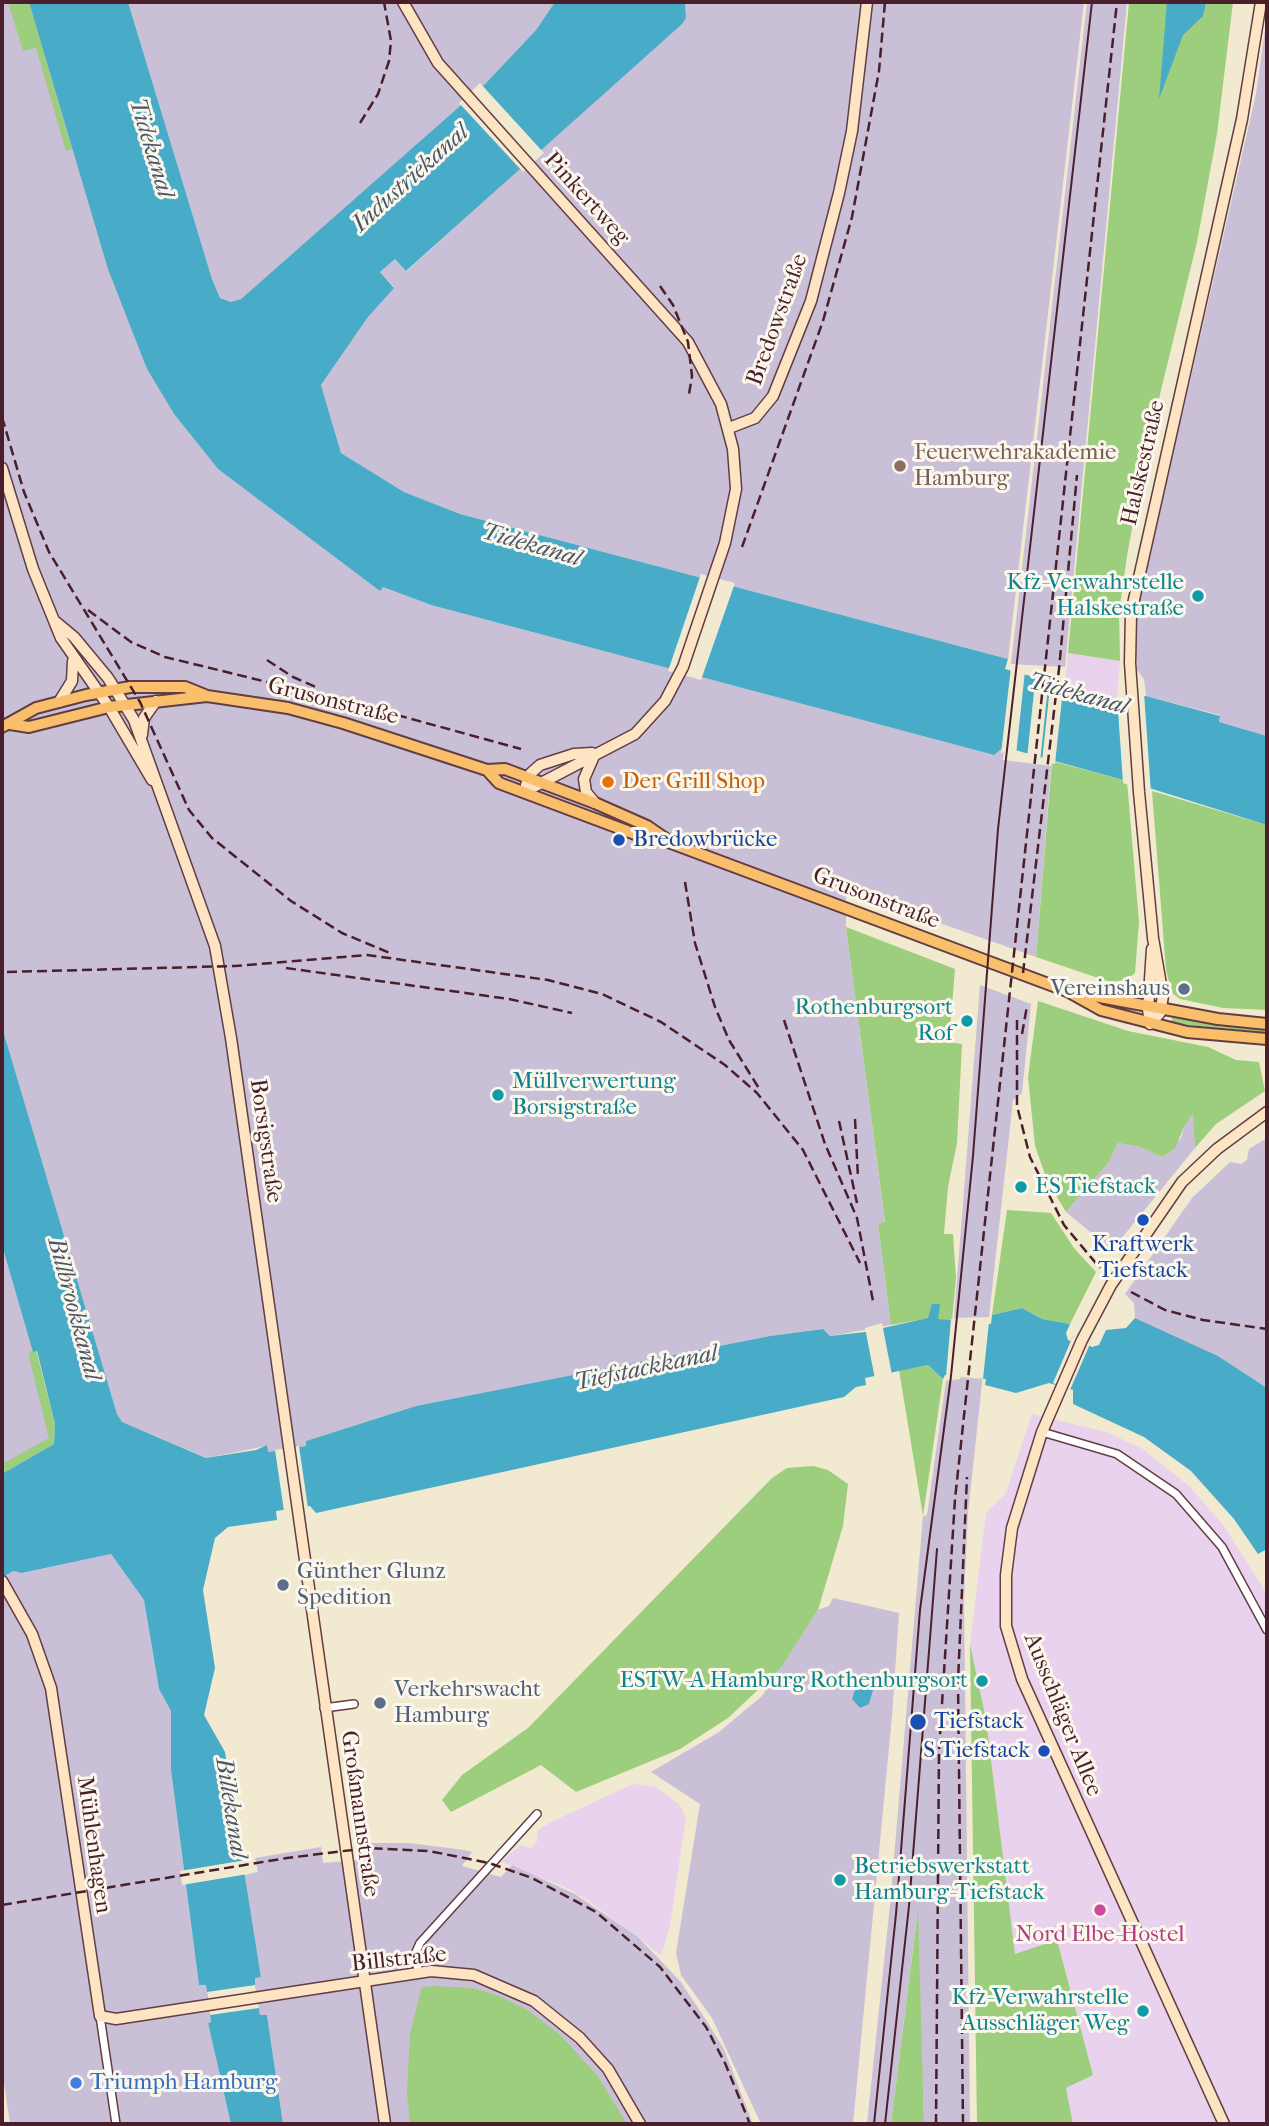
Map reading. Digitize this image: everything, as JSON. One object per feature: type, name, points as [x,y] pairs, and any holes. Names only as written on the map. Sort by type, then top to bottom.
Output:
[{"type":"main road","name":"Grusonstraße","points":[[6,726],[26,713],[98,692],[185,687],[207,696],[314,715],[487,770],[505,769],[595,803],[647,826],[671,842]]},
{"type":"main road","name":"Grusonstraße","points":[[6,726],[29,727],[126,704],[207,696]]},
{"type":"main road","name":"Grusonstraße","points":[[487,770],[499,783],[643,837],[671,842],[1067,991],[1101,1010],[1150,1024],[1221,1036],[1267,1039]]},
{"type":"main road","name":"Grusonstraße","points":[[1067,991],[1218,1019],[1267,1024]]},
{"type":"street","name":"Pinkertweg","points":[[403,2],[438,63],[688,342],[712,385],[729,428]]},
{"type":"street","name":"Bredowstraße","points":[[729,428],[755,418],[773,396],[811,301],[852,131],[867,2]]},
{"type":"street","name":"Halskestraße","points":[[1161,1009],[1162,988],[1153,939],[1139,792],[1129,640],[1135,587],[1242,120],[1261,2]]},
{"type":"street","points":[[524,792],[596,752],[635,734],[665,701],[676,682],[717,570],[732,518],[736,489],[729,428]]},
{"type":"street","name":"Borsigstraße","points":[[2,468],[33,569],[74,660],[109,707],[156,787]]},
{"type":"street","name":"Borsigstraße","points":[[56,621],[78,642],[126,704],[142,739],[156,787],[215,946],[231,1038],[297,1509]]},
{"type":"street","points":[[59,702],[72,681],[74,660]]},
{"type":"street","points":[[142,739],[144,718],[156,701]]},
{"type":"street","points":[[524,792],[534,770],[545,763],[574,754],[596,752]]},
{"type":"street","points":[[595,803],[586,792],[584,779],[596,752]]},
{"type":"street","name":"Halskestraße","points":[[1150,1024],[1148,1006],[1153,939]]},
{"type":"street","points":[[1150,1024],[1161,1009]]},
{"type":"street","name":"Ausschläger Allee","points":[[1224,2124],[1049,1745],[1011,1647],[1006,1613],[1008,1553],[1018,1506],[1042,1432],[1082,1340],[1119,1272],[1182,1182],[1217,1149],[1266,1115]]},
{"type":"street","points":[[1042,1432],[1117,1454],[1176,1494],[1222,1547],[1267,1630]]},
{"type":"street","name":"Großmannstraße","points":[[297,1509],[385,2124]]},
{"type":"street","name":"Mühlenhagen","points":[[2,1581],[32,1634],[51,1688],[116,2124]]},
{"type":"street","points":[[324,1708],[354,1704]]},
{"type":"street","points":[[418,1973],[416,1952],[420,1943],[537,1814]]},
{"type":"street","name":"Billstraße","points":[[100,2016],[116,2018],[442,1970],[474,1975],[505,1986],[534,2001],[592,2050],[625,2094],[640,2124]]},
{"type":"shaded area","points":[[2,2],[29,2],[147,369],[174,414],[218,469],[380,590],[383,587],[431,605],[994,755],[1004,747],[1003,760],[1051,766],[1036,957],[846,890],[846,927],[885,1223],[878,1224],[891,1325],[830,1336],[822,1329],[770,1336],[416,1406],[306,1441],[306,1446],[267,1452],[266,1446],[207,1458],[122,1422],[117,1414],[2,1027]]},
{"type":"shaded area","points":[[128,2],[555,2],[536,30],[486,83],[241,299],[231,302],[220,298],[212,279]]},
{"type":"shaded area","points":[[685,2],[1084,2],[1008,659],[460,514],[404,492],[341,453],[321,385],[368,317],[394,287],[380,272],[395,259],[407,271],[686,18]]},
{"type":"shaded area","points":[[1087,2],[1127,2],[1065,667],[1011,664]]},
{"type":"shaded area","points":[[1267,16],[1267,736],[1219,722],[1220,715],[1146,696],[1144,679],[1137,670],[1135,639],[1136,604],[1144,562],[1182,416],[1256,94]]},
{"type":"shaded area","points":[[1068,653],[1120,661],[1117,700],[1065,684]]},
{"type":"shaded area","points":[[980,985],[1031,1004],[1022,1093],[1013,1100],[989,1317],[954,1318]]},
{"type":"shaded area","points":[[1194,1113],[1195,1148],[1112,1250],[1066,1212],[1108,1163],[1118,1143],[1140,1147],[1162,1157],[1181,1138],[1184,1127]]},
{"type":"shaded area","name":"Kraftwerk Tiefstack","points":[[1267,1138],[1267,1388],[1218,1356],[1135,1318],[1134,1303],[1125,1294],[1192,1198],[1230,1162],[1241,1164],[1247,1160],[1249,1149]]},
{"type":"shaded area","points":[[2,1245],[34,1351],[54,1444],[2,1474]]},
{"type":"shaded area","points":[[961,1372],[983,1374],[968,1513],[964,1599],[970,2124],[924,2124],[917,1916],[891,2124],[867,2124],[890,1905],[923,1516],[927,1515],[946,1381],[960,1379]]},
{"type":"shaded area","points":[[1032,1414],[1106,1432],[1141,1448],[1190,1487],[1224,1526],[1267,1594],[1267,2124],[1073,2124],[1066,2088],[1093,2075],[1057,1940],[1015,1955],[986,1719],[970,1644],[986,1513],[1006,1493]]},
{"type":"shaded area","points":[[111,1554],[144,1600],[159,1689],[171,1711],[171,1770],[199,1985],[206,1984],[211,2022],[208,2023],[231,2124],[10,2124],[2,2069],[2,1578],[13,1571],[23,1573]]},
{"type":"shaded area","points":[[833,1598],[899,1613],[892,1716],[853,2124],[761,2124],[712,2018],[681,1975],[676,1953],[700,1804],[651,1772],[719,1732],[762,1696],[818,1610],[829,1606]]},
{"type":"shaded area","points":[[633,1784],[656,1787],[679,1804],[686,1817],[670,1926],[661,1955],[589,1901],[565,1887],[501,1862],[520,1845],[531,1848],[538,1840],[537,1831],[551,1822]]},
{"type":"shaded area","points":[[367,1843],[409,1843],[472,1852],[462,1866],[501,1877],[512,1865],[575,1894],[638,1937],[680,1981],[724,2049],[753,2124],[283,2124],[267,2015],[260,2015],[255,1985],[254,1978],[261,1976],[244,1875],[258,1872],[255,1858],[321,1847],[323,1863],[368,1859]]},
{"type":"green space","points":[[8,2],[29,2],[72,149],[66,151],[36,48],[23,51]]},
{"type":"green space","points":[[1129,2],[1233,2],[1217,134],[1197,242],[1146,452],[1127,556],[1119,612],[1120,661],[1068,653]]},
{"type":"green space","points":[[1052,761],[1127,781],[1139,922],[1135,973],[1126,980],[1110,982],[1036,957]]},
{"type":"green space","points":[[1152,791],[1267,825],[1267,1010],[1223,1008],[1180,999],[1172,993],[1166,970]]},
{"type":"green space","points":[[846,927],[955,969],[949,1042],[962,1044],[957,1143],[948,1187],[944,1234],[953,1234],[956,1278],[952,1321],[929,1318],[891,1325],[878,1224],[885,1222]]},
{"type":"green space","points":[[1038,1001],[1128,1031],[1208,1047],[1236,1060],[1259,1062],[1265,1091],[1216,1124],[1195,1148],[1193,1114],[1175,1148],[1162,1157],[1140,1147],[1118,1143],[1108,1163],[1066,1212],[1047,1180],[1035,1146],[1028,1077]]},
{"type":"green space","points":[[1173,1017],[1267,1030],[1267,1034],[1170,1023]]},
{"type":"green space","points":[[1007,1210],[1051,1213],[1074,1248],[1096,1272],[1070,1324],[1042,1319],[1022,1308],[992,1315]]},
{"type":"green space","points":[[36,1350],[55,1424],[54,1444],[2,1474],[2,1464],[49,1438],[28,1353]]},
{"type":"green space","points":[[928,1365],[943,1379],[923,1516],[899,1370]]},
{"type":"green space","points":[[813,1466],[828,1470],[848,1484],[843,1526],[818,1610],[780,1669],[728,1718],[680,1749],[576,1792],[541,1765],[451,1812],[442,1800],[462,1775],[528,1728],[772,1478],[787,1468]]},
{"type":"green space","points":[[970,1644],[986,1719],[1015,1954],[1057,1940],[1093,2075],[1066,2088],[1073,2124],[977,2124]]},
{"type":"green space","points":[[918,1910],[924,2124],[891,2124]]},
{"type":"green space","points":[[422,1987],[473,1988],[499,1996],[526,2009],[560,2035],[597,2075],[627,2124],[410,2124],[407,2092],[410,2034]]},
{"type":"water","points":[[29,2],[128,2],[212,279],[220,298],[231,302],[241,299],[486,83],[536,30],[555,2],[685,2],[686,18],[682,24],[406,271],[395,259],[380,272],[394,288],[368,317],[321,385],[341,453],[404,492],[460,514],[1008,659],[1005,669],[1117,700],[1146,696],[1220,716],[1219,722],[1267,736],[1267,825],[1127,781],[1004,747],[994,755],[431,605],[383,587],[380,591],[218,469],[174,414],[147,369],[108,269]]},
{"type":"water","points":[[1167,2],[1206,2],[1203,16],[1183,35],[1159,99]]},
{"type":"water","points":[[2,1027],[117,1414],[122,1422],[206,1458],[256,1450],[267,1445],[268,1452],[306,1446],[306,1441],[416,1406],[770,1336],[823,1329],[830,1336],[865,1332],[928,1318],[932,1304],[940,1304],[938,1319],[991,1324],[992,1315],[1022,1308],[1042,1319],[1070,1324],[1066,1333],[1068,1340],[1071,1341],[1073,1336],[1092,1347],[1099,1345],[1106,1330],[1126,1328],[1135,1318],[1218,1356],[1267,1388],[1267,1549],[1258,1554],[1234,1519],[1191,1471],[1144,1437],[1073,1404],[1073,1390],[1049,1383],[1016,1393],[985,1385],[986,1379],[945,1375],[943,1379],[928,1365],[865,1378],[866,1385],[856,1387],[844,1397],[316,1513],[310,1506],[276,1511],[277,1520],[228,1527],[215,1538],[203,1590],[215,1668],[204,1715],[225,1752],[261,1977],[255,1978],[255,1985],[260,2015],[267,2015],[283,2124],[231,2124],[208,2023],[211,2022],[206,1985],[199,1985],[171,1770],[171,1711],[159,1689],[144,1600],[111,1554],[22,1573],[13,1571],[2,1578],[2,1474],[54,1444],[55,1424],[37,1351],[33,1352],[2,1245]]},
{"type":"water","points":[[863,1677],[872,1681],[873,1690],[869,1704],[860,1708],[852,1699],[858,1681]]},
{"type":"pier","points":[[480,83],[544,153],[523,172],[459,103]]},
{"type":"pier","points":[[701,574],[735,583],[701,680],[668,671]]},
{"type":"pier","points":[[1011,667],[1025,671],[1016,755],[1004,751],[1001,754]]},
{"type":"pier","points":[[1036,673],[1049,677],[1040,762],[1027,758]]},
{"type":"pier","points":[[1051,677],[1064,680],[1055,764],[1042,762]]},
{"type":"pier","points":[[1144,693],[1151,793],[1123,783],[1117,696],[1125,698]]},
{"type":"pier","points":[[951,1319],[989,1322],[983,1379],[946,1376]]},
{"type":"pier","points":[[882,1323],[892,1375],[875,1379],[865,1328]]},
{"type":"pier","points":[[1073,1336],[1090,1344],[1070,1390],[1053,1383]]},
{"type":"pier","points":[[299,1446],[308,1508],[284,1511],[275,1450]]},
{"type":"pier","points":[[246,1860],[248,1874],[182,1885],[180,1871]]},
{"type":"pier","points":[[255,1985],[259,2008],[210,2015],[207,1992]]},
{"type":"tram line","points":[[874,2124],[896,1914],[920,1610],[951,1376],[973,1156],[998,829],[1092,2]]},
{"type":"tram line","points":[[885,2124],[909,1906],[937,1549]]},
{"type":"railway","points":[[360,123],[378,94],[389,61],[391,41],[384,2]]},
{"type":"railway","points":[[742,547],[823,321],[852,217],[879,71],[885,2]]},
{"type":"railway","points":[[936,2124],[939,1751],[955,1499],[1117,2]]},
{"type":"railway","points":[[660,286],[673,305],[688,342],[692,376],[689,394]]},
{"type":"railway","points":[[2,417],[24,492],[49,552],[140,702],[189,810],[212,838],[291,901],[342,933],[390,953]]},
{"type":"railway","points":[[1023,973],[1059,669],[1077,475]]},
{"type":"railway","points":[[88,610],[131,642],[165,657],[357,704],[521,749]]},
{"type":"railway","points":[[267,660],[293,677],[316,687]]},
{"type":"railway","points":[[685,882],[695,943],[715,1007],[729,1040],[760,1090]]},
{"type":"railway","points":[[7,972],[235,966],[367,955],[548,980],[602,994],[661,1022],[725,1065],[757,1093],[803,1150],[860,1263]]},
{"type":"railway","points":[[286,968],[509,999],[572,1013]]},
{"type":"railway","points":[[1022,1034],[1027,1006]]},
{"type":"railway","points":[[784,1020],[825,1144],[857,1218],[873,1301]]},
{"type":"railway","points":[[1017,1020],[1017,1106],[1030,1157],[1064,1225],[1100,1268]]},
{"type":"railway","points":[[855,1119],[858,1178]]},
{"type":"railway","points":[[839,1121],[857,1203]]},
{"type":"railway","points":[[1131,1292],[1165,1310],[1203,1320],[1267,1329]]},
{"type":"railway","points":[[963,2124],[958,1681],[967,1477]]},
{"type":"railway","points":[[2,1905],[287,1858],[368,1848],[429,1851],[489,1863],[532,1878],[596,1912],[660,1967],[706,2027],[725,2063],[750,2124]]},
{"type":"place","name":"Feuerwehrakademie Hamburg","points":[[900,466]]},
{"type":"place","name":"Kfz-Verwahrstelle Halskestraße","points":[[1198,596]]},
{"type":"place","name":"Der Grill Shop","points":[[608,782]]},
{"type":"place","name":"Bredowbrücke","points":[[619,840]]},
{"type":"place","name":"Vereinshaus","points":[[1184,989]]},
{"type":"place","name":"Rothenburgsort Rof","points":[[967,1021]]},
{"type":"place","name":"Müllverwertung Borsigstraße","points":[[498,1095]]},
{"type":"place","name":"ES Tiefstack","points":[[1021,1187]]},
{"type":"place","name":"Kraftwerk Tiefstack","points":[[1143,1220]]},
{"type":"place","name":"Günther Glunz Spedition","points":[[283,1585]]},
{"type":"place","name":"ESTW-A Hamburg Rothenburgsort","points":[[982,1681]]},
{"type":"place","name":"Verkehrswacht Hamburg","points":[[380,1703]]},
{"type":"place","name":"Tiefstack","points":[[918,1722]]},
{"type":"place","name":"S Tiefstack","points":[[1044,1751]]},
{"type":"place","name":"Betriebswerkstatt Hamburg-Tiefstack","points":[[840,1880]]},
{"type":"place","name":"Nord Elbe-Hostel","points":[[1100,1910]]},
{"type":"place","name":"Kfz-Verwahrstelle Ausschläger Weg","points":[[1143,2011]]},
{"type":"place","name":"Triumph Hamburg","points":[[76,2083]]},
{"type":"water label","name":"Tidekanal","points":[[150,148]]},
{"type":"water label","name":"Industriekanal","points":[[411,179]]},
{"type":"water label","name":"Tidekanal","points":[[531,546]]},
{"type":"water label","name":"Tidekanal","points":[[1078,695]]},
{"type":"water label","name":"Billbrookkanal","points":[[73,1309]]},
{"type":"water label","name":"Tiefstackkanal","points":[[646,1369]]},
{"type":"water label","name":"Billekanal","points":[[230,1808]]}]
